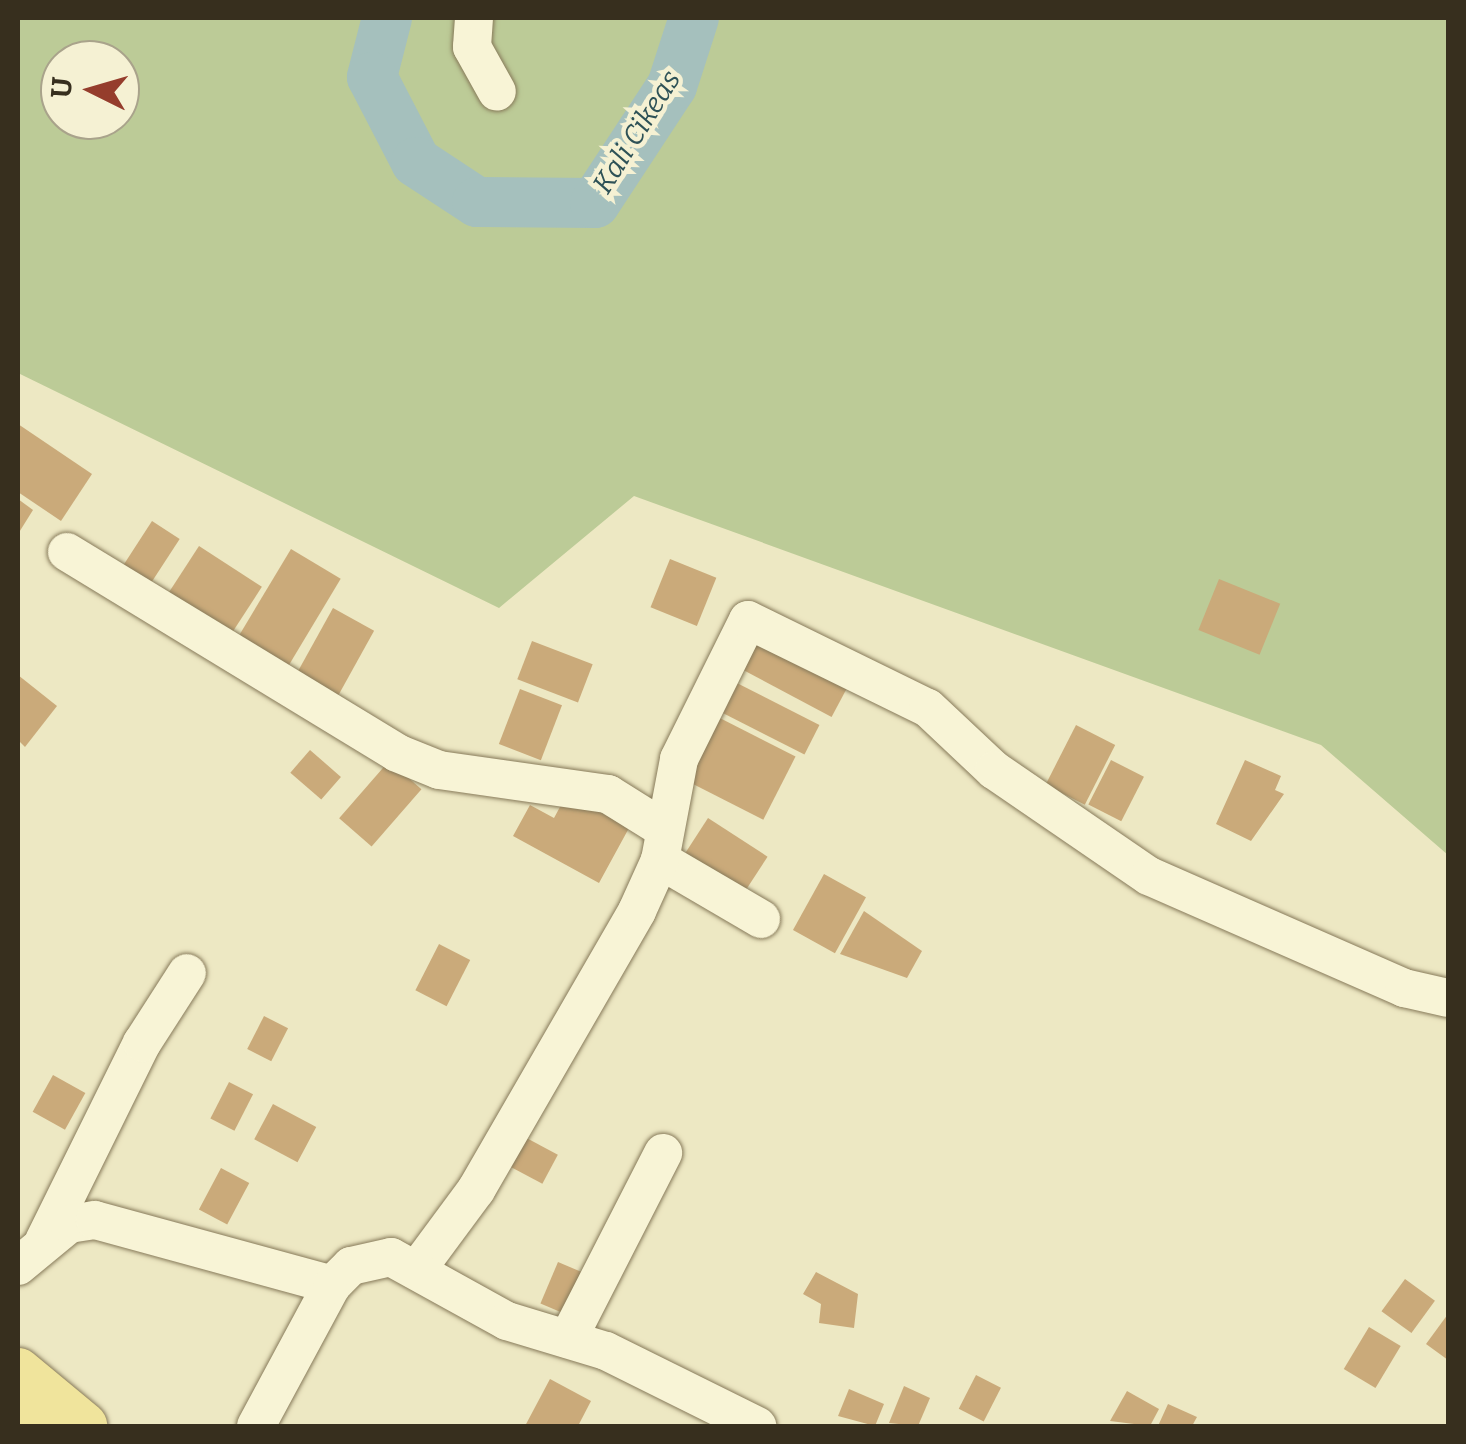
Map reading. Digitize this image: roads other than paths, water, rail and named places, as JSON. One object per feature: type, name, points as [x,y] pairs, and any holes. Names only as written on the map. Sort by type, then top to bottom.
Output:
[{"type":"main road","points":[[18,1372],[83,1426]]},
{"type":"main road","points":[[18,1420],[25,1426]]},
{"type":"street","points":[[474,18],[472,47],[497,92]]},
{"type":"street","points":[[67,552],[397,753],[439,770],[608,794],[660,843],[761,919]]},
{"type":"street","points":[[419,1267],[485,1176],[660,843],[725,653],[739,628],[758,618],[928,708],[994,770],[1149,876],[1404,988],[1448,998]]},
{"type":"street","points":[[30,1255],[142,1043],[187,973]]},
{"type":"street","points":[[568,1339],[663,1153]]},
{"type":"street","points":[[30,1255],[68,1224],[106,1221],[332,1284]]},
{"type":"street","points":[[256,1426],[332,1284],[377,1258],[419,1267],[489,1312],[568,1339],[757,1426]]},
{"type":"waterway","name":"Kali Cikeas","points":[[387,18],[372,77],[416,162],[477,202],[595,203],[672,86],[694,18]]}]
